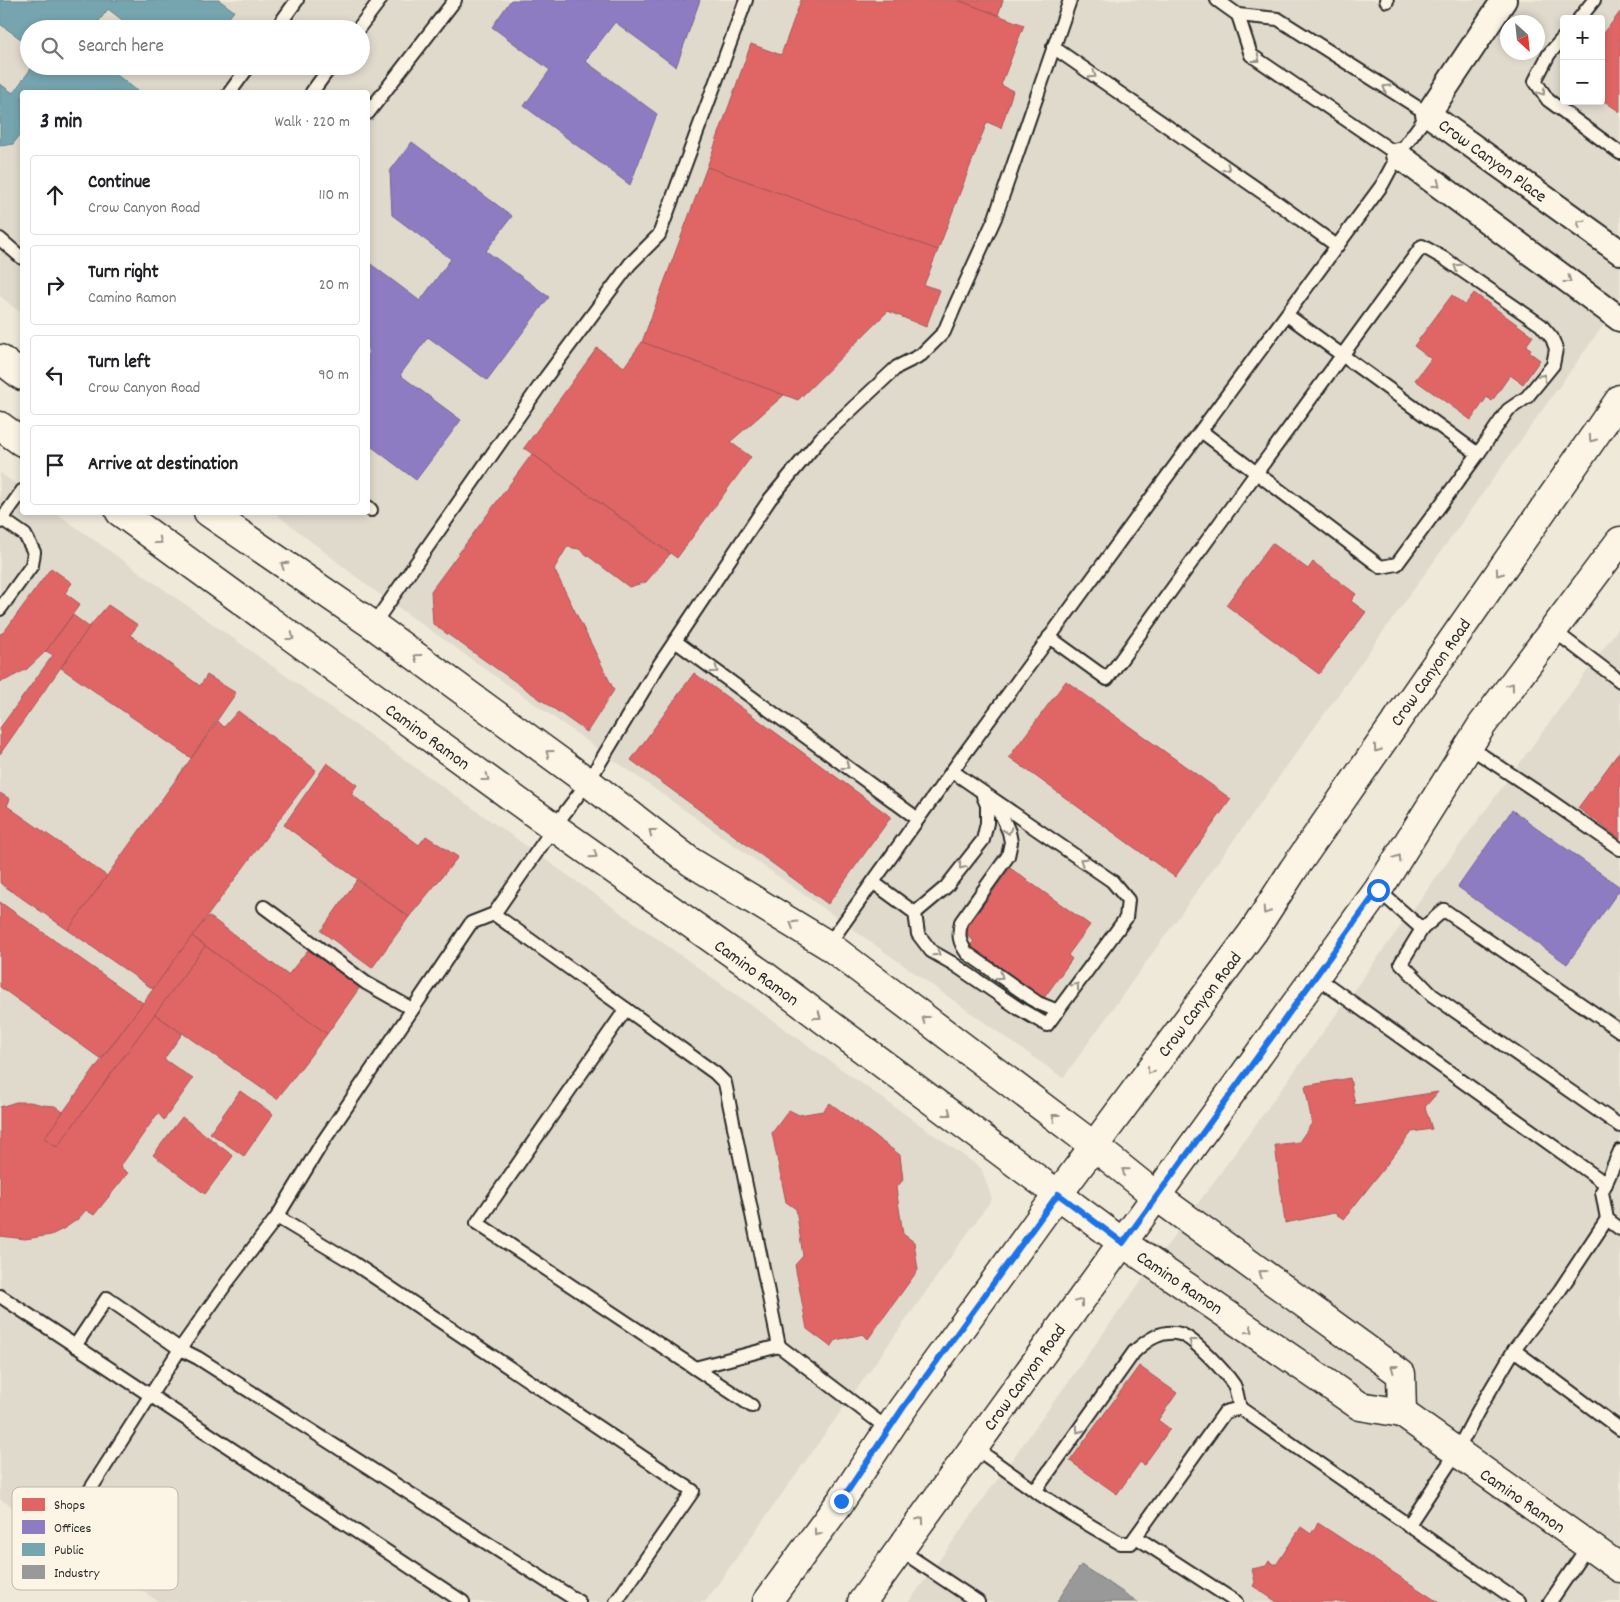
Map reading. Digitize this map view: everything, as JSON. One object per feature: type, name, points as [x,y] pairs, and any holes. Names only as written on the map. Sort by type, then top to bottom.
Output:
[{"type":"street","name":"Crow Canyon Place","points":[[1504,0],[1428,114],[1620,252]]},
{"type":"street","points":[[1398,155],[1620,319]]},
{"type":"street","points":[[0,359],[20,374]]},
{"type":"street","name":"Crow Canyon Road","points":[[767,1602],[841,1501],[888,1430],[1058,1194],[1253,932],[1293,870],[1620,399]]},
{"type":"street","points":[[0,426],[20,441]]},
{"type":"street","name":"Camino Ramon","points":[[124,515],[554,827],[765,976],[1123,1243],[1360,1406],[1402,1413],[1620,1568]]},
{"type":"street","points":[[212,515],[373,625],[588,782],[691,862],[828,945],[1094,1146],[1156,1196],[1401,1374],[1402,1413]]},
{"type":"street","name":"Crow Canyon Road","points":[[862,1602],[1378,890],[1468,746],[1620,541]]},
{"type":"lane","points":[[283,20],[297,0]]},
{"type":"lane","points":[[365,20],[380,0]]},
{"type":"lane","points":[[370,111],[454,0]]},
{"type":"lane","points":[[373,625],[552,370],[630,264],[659,235],[746,0]]},
{"type":"lane","points":[[92,1487],[180,1349],[228,1281],[277,1217],[322,1144],[471,923],[494,914],[554,827],[588,782],[657,668],[770,499],[820,438],[897,368],[921,355],[944,332],[995,218],[1070,0]]},
{"type":"lane","points":[[828,945],[1050,637],[1382,185],[1398,155],[1428,114],[1278,19],[1238,15],[1217,0]]},
{"type":"lane","points":[[1582,15],[1594,0]]},
{"type":"lane","points":[[1238,15],[1251,55],[1398,155]]},
{"type":"lane","points":[[1560,41],[1549,54],[1535,81],[1548,100],[1620,153]]},
{"type":"lane","points":[[1053,47],[1337,246]]},
{"type":"lane","points":[[231,90],[242,75]]},
{"type":"lane","points":[[313,90],[324,75]]},
{"type":"lane","points":[[0,239],[20,256]]},
{"type":"lane","points":[[1050,637],[1107,679],[1256,473],[1422,246],[1445,259],[1540,325],[1552,338],[1556,349],[1553,365],[1527,397],[1508,410],[1397,564],[1381,567],[1256,473],[1201,431]]},
{"type":"lane","points":[[1287,315],[1478,454]]},
{"type":"lane","points":[[0,609],[32,565],[34,552],[25,535],[1,520],[20,494]]},
{"type":"lane","points":[[1554,630],[1620,681]]},
{"type":"lane","points":[[675,641],[918,819]]},
{"type":"lane","points":[[1468,746],[1620,850]]},
{"type":"lane","points":[[874,883],[915,913],[918,934],[931,951],[952,962],[1018,1008],[1047,1025],[1126,918],[1128,900],[1112,881],[952,772]]},
{"type":"lane","points":[[915,913],[946,887],[984,840],[987,823],[987,805],[981,791]]},
{"type":"lane","points":[[981,791],[1002,816],[1011,842],[1008,856],[961,922],[958,934],[967,953],[1038,1003],[1058,1011]]},
{"type":"lane","points":[[1378,890],[1422,929]]},
{"type":"lane","points":[[264,907],[366,983],[412,1009]]},
{"type":"lane","points":[[1620,1031],[1444,910],[1422,929],[1401,963],[1432,995],[1620,1126]]},
{"type":"lane","points":[[494,914],[715,1073],[725,1083],[779,1346],[888,1430]]},
{"type":"lane","points":[[1315,976],[1606,1184]]},
{"type":"lane","points":[[626,1008],[477,1223],[752,1406]]},
{"type":"lane","points":[[1620,1151],[1602,1192],[1607,1219],[1620,1229]]},
{"type":"lane","points":[[277,1217],[352,1262],[694,1491],[616,1602]]},
{"type":"lane","points":[[1408,1526],[1456,1453],[1514,1350],[1560,1290],[1607,1219]]},
{"type":"lane","points":[[0,1296],[464,1602]]},
{"type":"lane","points":[[76,1346],[107,1298],[180,1349],[215,1369],[579,1602]]},
{"type":"lane","points":[[1035,1491],[1134,1352],[1157,1335],[1166,1333],[1182,1335],[1203,1351],[1235,1387],[1240,1408],[1519,1602]]},
{"type":"lane","points":[[695,1368],[779,1346]]},
{"type":"lane","points":[[1514,1350],[1620,1429]]},
{"type":"lane","points":[[974,1447],[1035,1491],[1120,1543],[1131,1543],[1225,1412],[1240,1408]]},
{"type":"lane","points":[[1136,1537],[1236,1602]]},
{"type":"lane","points":[[1550,1602],[1588,1546]]},
{"type":"lane","points":[[900,1550],[978,1602]]},
{"type":"shaded area","points":[[0,0],[1620,0],[1620,302],[1063,1078],[368,586],[278,515],[370,515],[370,90],[20,90],[20,312],[0,296]]},
{"type":"shaded area","points":[[0,473],[20,488],[20,515],[59,515],[981,1168],[992,1199],[705,1602],[159,1602],[140,1590],[178,1590],[178,1487],[12,1487],[12,1507],[0,1499]]},
{"type":"shaded area","points":[[1620,626],[1620,1602],[909,1602],[1131,1295]]},
{"type":"building: Shops","points":[[801,0],[958,0],[1024,25],[1001,85],[1013,91],[1001,128],[987,122],[938,250],[707,167],[751,44],[781,55]]},
{"type":"building: Shops","points":[[958,0],[1003,0],[998,15]]},
{"type":"building: Shops","points":[[1620,12],[1620,112],[1605,102],[1605,32]]},
{"type":"building: Shops","points":[[707,167],[938,250],[924,285],[940,290],[926,327],[888,311],[798,400],[642,342]]},
{"type":"building: Shops","points":[[1474,293],[1533,336],[1526,346],[1531,349],[1529,352],[1540,360],[1523,384],[1510,375],[1492,401],[1487,397],[1471,420],[1415,380],[1431,359],[1414,346],[1452,295],[1465,305]]},
{"type":"building: Shops","points":[[642,342],[784,395],[730,442],[751,457],[677,558],[524,448],[597,348],[624,367]]},
{"type":"building: Shops","points":[[532,454],[670,554],[646,582],[629,587],[579,549],[567,547],[554,569],[614,690],[587,732],[433,624],[431,591]]},
{"type":"building: Shops","points":[[1272,543],[1308,569],[1313,562],[1356,594],[1351,601],[1366,612],[1319,674],[1226,605]]},
{"type":"building: Shops","points":[[51,568],[72,583],[65,593],[80,604],[46,651],[27,669],[0,682],[0,634],[4,632]]},
{"type":"building: Shops","points":[[108,605],[138,625],[130,635],[200,686],[207,675],[236,693],[191,758],[61,668],[89,627]]},
{"type":"building: Shops","points":[[73,615],[89,627],[0,754],[0,728],[53,655],[46,651]]},
{"type":"building: Shops","points":[[694,673],[891,817],[828,904],[631,760]]},
{"type":"building: Shops","points":[[1066,681],[1231,799],[1175,877],[1009,757]]},
{"type":"building: Shops","points":[[238,711],[316,770],[153,989],[68,930],[218,721],[224,727]]},
{"type":"building: Shops","points":[[1620,751],[1620,839],[1578,808]]},
{"type":"building: Shops","points":[[327,763],[357,785],[351,794],[419,845],[426,836],[458,857],[409,917],[284,825]]},
{"type":"building: Shops","points":[[0,793],[10,799],[7,806],[107,876],[68,930],[0,883]]},
{"type":"building: Shops","points":[[1010,868],[1090,925],[1068,955],[1072,959],[1041,1002],[967,949],[974,941],[963,933]]},
{"type":"building: Shops","points":[[357,880],[409,917],[372,968],[321,931]]},
{"type":"building: Shops","points":[[0,902],[143,1003],[101,1059],[0,987]]},
{"type":"building: Shops","points":[[209,916],[288,975],[308,950],[360,987],[327,1034],[192,936]]},
{"type":"building: Shops","points":[[192,936],[205,946],[57,1147],[44,1138]]},
{"type":"building: Shops","points":[[205,946],[327,1034],[277,1099],[155,1014]]},
{"type":"building: Shops","points":[[155,1014],[182,1034],[164,1059],[193,1079],[164,1120],[158,1113],[120,1167],[128,1173],[94,1215],[86,1210],[78,1219],[51,1235],[25,1239],[0,1236],[0,1107],[16,1102],[55,1106],[63,1112],[44,1138],[57,1147]]},
{"type":"building: Shops","points":[[1350,1078],[1355,1105],[1438,1092],[1425,1107],[1432,1129],[1412,1132],[1344,1219],[1334,1213],[1285,1223],[1275,1145],[1299,1142],[1312,1123],[1305,1086]]},
{"type":"building: Shops","points":[[240,1091],[273,1114],[244,1156],[210,1133]]},
{"type":"building: Shops","points":[[830,1103],[900,1155],[903,1180],[896,1188],[903,1234],[914,1242],[918,1270],[868,1339],[863,1334],[836,1340],[831,1347],[807,1329],[795,1265],[803,1256],[796,1209],[786,1202],[772,1133],[789,1110],[799,1115],[823,1111]]},
{"type":"building: Shops","points":[[182,1117],[233,1156],[205,1194],[153,1155]]},
{"type":"building: Shops","points":[[1139,1366],[1177,1393],[1158,1420],[1170,1429],[1144,1465],[1140,1462],[1117,1494],[1070,1461]]},
{"type":"building: Shops","points":[[1318,1523],[1438,1602],[1277,1602],[1253,1586],[1255,1582],[1252,1569],[1266,1566],[1269,1561],[1276,1565],[1301,1527],[1311,1534]]},
{"type":"building: Offices","points":[[511,0],[700,0],[676,67],[615,22],[585,61],[657,114],[630,185],[524,106],[550,70],[492,27]]},
{"type":"building: Offices","points":[[412,142],[512,216],[486,251],[549,297],[487,380],[428,337],[400,375],[461,420],[416,480],[370,446],[370,264],[420,301],[451,259],[392,215],[390,171]]},
{"type":"building: Offices","points":[[1512,810],[1620,887],[1567,964],[1458,887]]},
{"type":"building: Public","points":[[0,0],[219,0],[234,11],[227,20],[122,20],[108,9],[100,20],[20,20],[20,38],[0,24]]},
{"type":"building: Public","points":[[26,75],[117,75],[136,90],[20,90],[20,135],[13,144],[0,146],[0,84],[13,93]]},
{"type":"building: Industry","points":[[1081,1565],[1138,1602],[1057,1602]]},
{"type":"route","points":[[841,1501],[903,1408],[1058,1194],[1123,1243],[1378,890]]}]
